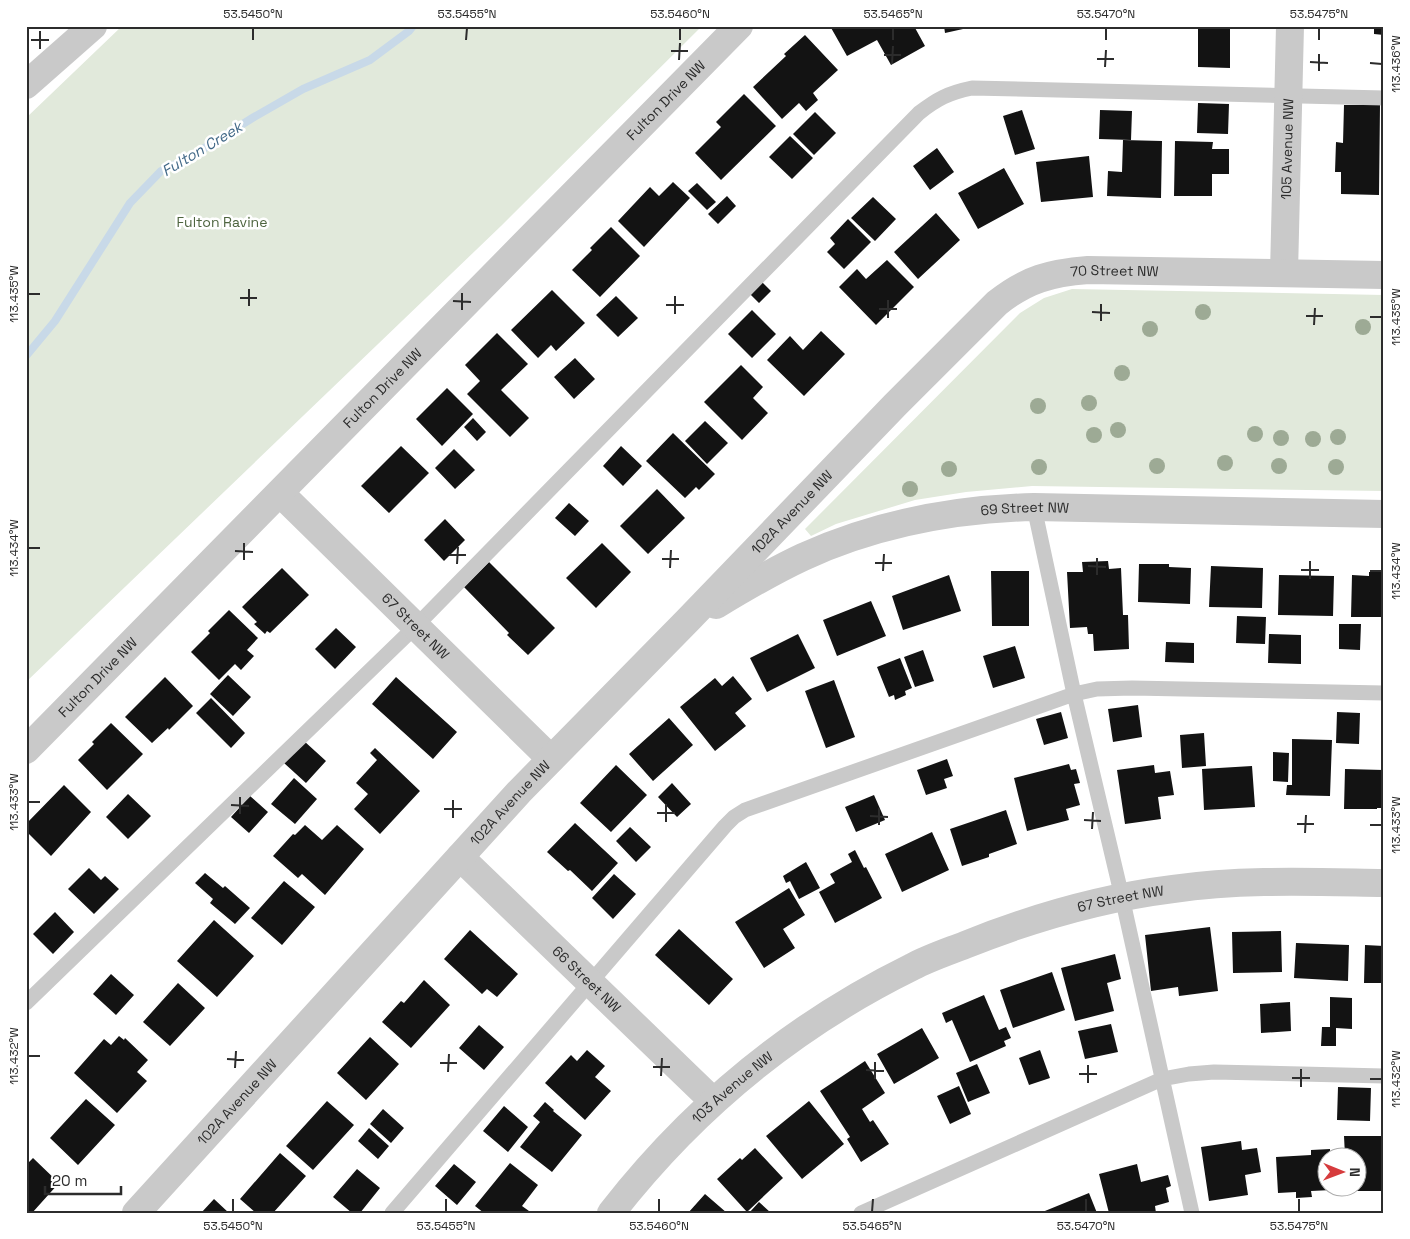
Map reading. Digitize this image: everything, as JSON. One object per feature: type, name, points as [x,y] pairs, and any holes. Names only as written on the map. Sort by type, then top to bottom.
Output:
[{"type":"street","points":[[26,85],[93,26]]},
{"type":"street","name":"Fulton Drive NW","points":[[26,750],[739,26]]},
{"type":"street","name":"105 Avenue NW","points":[[1284,273],[1290,26]]},
{"type":"street","name":"70 Street NW","points":[[895,405],[997,303],[1013,290],[1046,276],[1088,270],[1384,275]]},
{"type":"street","name":"102A Avenue NW","points":[[136,1213],[460,856],[551,759],[895,405]]},
{"type":"street","name":"67 Street NW","points":[[280,493],[551,759]]},
{"type":"street","name":"69 Street NW","points":[[688,620],[804,556],[892,526],[933,517],[1002,508],[1034,507],[1384,514]]},
{"type":"street","name":"66 Street NW","points":[[460,856],[713,1101]]},
{"type":"street","name":"67 Street NW","points":[[874,987],[913,966],[990,935],[1061,911],[1122,897],[1171,889],[1249,882],[1384,883]]},
{"type":"street","name":"103 Avenue NW","points":[[611,1213],[674,1139],[713,1101],[768,1056],[805,1029],[874,987]]},
{"type":"lane","points":[[26,1003],[416,626],[919,113],[937,99],[952,92],[972,88],[1384,98]]},
{"type":"lane","points":[[1034,507],[1074,694],[1122,897],[1192,1213]]},
{"type":"lane","points":[[392,1213],[725,826],[734,817],[746,810],[1074,694],[1097,689],[1384,693]]},
{"type":"lane","points":[[861,1213],[1162,1079],[1214,1072],[1384,1076]]},
{"type":"green space","name":"Fulton Ravine","points":[[122,26],[702,26],[501,226],[26,682],[26,118]]},
{"type":"green space","points":[[1072,289],[1384,295],[1384,491],[1032,486],[966,492],[915,500],[836,524],[811,536],[805,529],[1020,313],[1044,298]]},
{"type":"building","points":[[830,26],[914,26],[925,46],[891,65],[877,40],[847,56]]},
{"type":"building","points":[[944,26],[972,26],[972,27],[945,33]]},
{"type":"building","points":[[1198,26],[1230,26],[1230,68],[1198,67]]},
{"type":"building","points":[[1374,26],[1384,26],[1384,35],[1374,34]]},
{"type":"building","points":[[805,35],[838,70],[813,93],[818,100],[806,111],[799,103],[782,119],[753,87]]},
{"type":"building","points":[[744,94],[776,126],[721,180],[695,153],[721,127],[716,122]]},
{"type":"building","points":[[1198,103],[1229,104],[1228,134],[1197,133]]},
{"type":"building","points":[[1344,105],[1380,105],[1379,195],[1341,194],[1341,172],[1335,172],[1336,142],[1343,143]]},
{"type":"building","points":[[1022,110],[1035,149],[1015,155],[1003,116]]},
{"type":"building","points":[[1100,110],[1132,111],[1131,140],[1099,139]]},
{"type":"building","points":[[815,112],[836,133],[814,155],[793,134]]},
{"type":"building","points":[[790,136],[813,158],[792,179],[769,157]]},
{"type":"building","points":[[1123,140],[1162,141],[1161,198],[1107,196],[1108,171],[1122,172]]},
{"type":"building","points":[[1175,141],[1213,142],[1212,149],[1229,149],[1229,174],[1212,174],[1212,196],[1174,196]]},
{"type":"building","points":[[937,148],[954,172],[930,190],[913,166]]},
{"type":"building","points":[[1089,156],[1093,197],[1041,202],[1036,162]]},
{"type":"building","points":[[1004,168],[1024,204],[978,229],[958,193]]},
{"type":"building","points":[[673,182],[690,198],[644,247],[618,221],[650,187],[659,196]]},
{"type":"building","points":[[697,183],[716,202],[707,210],[688,191]]},
{"type":"building","points":[[727,196],[736,206],[718,224],[708,214]]},
{"type":"building","points":[[873,197],[896,219],[875,241],[851,218]]},
{"type":"building","points":[[936,213],[960,240],[918,279],[894,252]]},
{"type":"building","points":[[848,219],[871,242],[844,269],[827,252],[835,244],[830,238]]},
{"type":"building","points":[[611,227],[640,256],[600,297],[572,270]]},
{"type":"building","points":[[887,260],[914,287],[876,325],[839,287],[857,269],[866,279]]},
{"type":"building","points":[[760,280],[771,291],[759,303],[748,292]]},
{"type":"building","points":[[552,290],[585,323],[556,351],[551,345],[538,358],[511,330]]},
{"type":"building","points":[[616,296],[638,318],[618,337],[596,315]]},
{"type":"building","points":[[752,310],[776,334],[752,358],[728,334]]},
{"type":"building","points":[[821,331],[845,354],[804,396],[767,360],[790,336],[803,350]]},
{"type":"building","points":[[497,333],[528,364],[501,390],[529,418],[510,437],[467,394],[480,381],[465,365]]},
{"type":"building","points":[[575,358],[595,379],[574,399],[554,377]]},
{"type":"building","points":[[741,365],[763,387],[753,398],[768,413],[742,440],[704,402]]},
{"type":"building","points":[[447,388],[473,414],[442,446],[416,419]]},
{"type":"building","points":[[473,418],[486,432],[477,441],[464,427]]},
{"type":"building","points":[[705,421],[728,443],[707,464],[685,441]]},
{"type":"building","points":[[673,433],[715,474],[699,490],[696,487],[685,498],[646,461]]},
{"type":"building","points":[[401,446],[429,473],[389,513],[361,486]]},
{"type":"building","points":[[621,446],[642,466],[623,486],[603,466]]},
{"type":"building","points":[[454,449],[475,470],[455,489],[435,468]]},
{"type":"building","points":[[657,489],[685,518],[648,554],[620,526]]},
{"type":"building","points":[[569,503],[589,521],[575,536],[555,518]]},
{"type":"building","points":[[445,519],[465,540],[444,561],[424,540]]},
{"type":"building","points":[[602,543],[631,572],[596,608],[566,578]]},
{"type":"building","points":[[1108,561],[1109,569],[1121,568],[1123,615],[1128,615],[1129,649],[1094,651],[1093,634],[1088,634],[1087,627],[1070,628],[1067,572],[1083,572],[1082,562]]},
{"type":"building","points":[[489,562],[555,628],[528,655],[507,635],[509,633],[464,587]]},
{"type":"building","points":[[1139,564],[1169,564],[1169,567],[1191,568],[1190,604],[1138,602]]},
{"type":"building","points":[[1211,566],[1263,568],[1262,608],[1209,607]]},
{"type":"building","points":[[282,568],[309,595],[270,633],[267,631],[265,634],[254,624],[257,622],[242,607]]},
{"type":"building","points":[[991,571],[1029,571],[1029,626],[992,626]]},
{"type":"building","points":[[1369,572],[1381,572],[1381,576],[1384,576],[1384,617],[1351,617],[1352,575],[1369,576]]},
{"type":"building","points":[[949,575],[961,611],[903,630],[892,596]]},
{"type":"building","points":[[1279,575],[1334,576],[1333,616],[1278,615]]},
{"type":"building","points":[[871,601],[886,636],[837,656],[823,620]]},
{"type":"building","points":[[229,610],[258,638],[247,650],[254,656],[241,670],[235,664],[219,680],[191,652]]},
{"type":"building","points":[[1237,616],[1266,617],[1265,644],[1236,643]]},
{"type":"building","points":[[1339,624],[1361,624],[1360,650],[1339,649]]},
{"type":"building","points":[[336,628],[356,647],[335,669],[315,649]]},
{"type":"building","points":[[798,634],[815,668],[767,692],[750,658]]},
{"type":"building","points":[[1269,634],[1301,635],[1301,664],[1268,663]]},
{"type":"building","points":[[1166,642],[1194,643],[1194,663],[1165,662]]},
{"type":"building","points":[[1015,646],[1025,678],[993,688],[983,656]]},
{"type":"building","points":[[923,650],[934,681],[915,687],[904,657]]},
{"type":"building","points":[[900,658],[912,688],[905,691],[906,695],[895,700],[894,695],[889,697],[877,667]]},
{"type":"building","points":[[228,675],[251,697],[233,716],[210,694]]},
{"type":"building","points":[[733,676],[752,699],[735,713],[746,726],[715,751],[680,707],[715,678],[722,686]]},
{"type":"building","points":[[165,677],[193,706],[169,730],[168,728],[152,743],[125,717]]},
{"type":"building","points":[[396,677],[457,732],[433,759],[372,704]]},
{"type":"building","points":[[834,680],[855,737],[826,748],[805,691]]},
{"type":"building","points":[[211,698],[245,733],[231,748],[196,713]]},
{"type":"building","points":[[1138,705],[1142,737],[1113,742],[1108,709]]},
{"type":"building","points":[[1061,712],[1068,738],[1044,745],[1036,719]]},
{"type":"building","points":[[1337,712],[1360,713],[1359,744],[1336,743]]},
{"type":"building","points":[[669,718],[693,745],[653,781],[629,754]]},
{"type":"building","points":[[111,723],[143,754],[107,790],[78,760],[94,744],[92,742]]},
{"type":"building","points":[[1204,733],[1206,766],[1182,768],[1180,735]]},
{"type":"building","points":[[1292,739],[1332,740],[1330,796],[1286,795],[1287,785],[1292,785]]},
{"type":"building","points":[[304,741],[326,761],[306,783],[284,763]]},
{"type":"building","points":[[375,748],[420,791],[380,834],[354,809],[368,794],[356,783],[377,760],[370,753]]},
{"type":"building","points":[[1273,752],[1289,753],[1288,782],[1273,781]]},
{"type":"building","points":[[947,759],[953,776],[944,779],[947,788],[926,795],[917,770]]},
{"type":"building","points":[[1069,764],[1071,770],[1076,769],[1080,783],[1074,784],[1080,805],[1066,809],[1069,820],[1027,831],[1014,778]]},
{"type":"building","points":[[616,765],[647,795],[611,832],[580,803]]},
{"type":"building","points":[[1154,765],[1155,773],[1170,771],[1174,795],[1158,797],[1161,819],[1125,824],[1117,770]]},
{"type":"building","points":[[1252,766],[1255,807],[1204,810],[1202,769]]},
{"type":"building","points":[[1345,769],[1384,770],[1384,808],[1344,809]]},
{"type":"building","points":[[294,778],[317,799],[295,824],[271,804]]},
{"type":"building","points":[[672,783],[691,804],[677,817],[658,797]]},
{"type":"building","points":[[64,785],[91,812],[51,856],[26,831],[26,824]]},
{"type":"building","points":[[128,794],[151,816],[128,839],[106,817]]},
{"type":"building","points":[[874,795],[885,820],[856,832],[845,807]]},
{"type":"building","points":[[250,796],[268,812],[249,833],[231,817]]},
{"type":"building","points":[[1006,810],[1017,844],[989,854],[989,857],[962,866],[950,829]]},
{"type":"building","points":[[575,823],[618,863],[592,891],[547,852]]},
{"type":"building","points":[[305,825],[322,840],[337,825],[364,849],[325,895],[302,874],[298,878],[273,856],[293,834],[295,835]]},
{"type":"building","points":[[630,827],[651,847],[636,862],[616,841]]},
{"type":"building","points":[[932,832],[949,870],[902,892],[885,854]]},
{"type":"building","points":[[855,850],[882,898],[835,923],[819,892],[835,883],[830,874],[852,862],[848,854]]},
{"type":"building","points":[[806,862],[820,888],[799,899],[790,881],[786,883],[783,876]]},
{"type":"building","points":[[89,868],[101,880],[105,876],[119,889],[94,914],[68,889]]},
{"type":"building","points":[[205,873],[223,888],[225,886],[250,908],[235,924],[210,903],[213,899],[195,883]]},
{"type":"building","points":[[614,874],[636,894],[613,919],[592,898]]},
{"type":"building","points":[[284,881],[315,907],[282,945],[251,918]]},
{"type":"building","points":[[789,888],[805,915],[783,929],[795,948],[764,968],[735,922]]},
{"type":"building","points":[[55,912],[74,932],[53,954],[33,934]]},
{"type":"building","points":[[214,920],[254,956],[217,997],[177,961]]},
{"type":"building","points":[[1210,927],[1218,991],[1179,996],[1178,987],[1151,991],[1145,935]]},
{"type":"building","points":[[679,929],[733,979],[709,1005],[655,955]]},
{"type":"building","points":[[470,930],[518,974],[497,997],[487,989],[482,994],[444,959]]},
{"type":"building","points":[[1281,931],[1282,972],[1233,973],[1232,932]]},
{"type":"building","points":[[1296,943],[1349,945],[1348,981],[1294,978]]},
{"type":"building","points":[[1365,945],[1384,946],[1384,983],[1364,983]]},
{"type":"building","points":[[1115,954],[1121,979],[1107,983],[1114,1011],[1075,1021],[1061,968]]},
{"type":"building","points":[[1052,972],[1065,1010],[1013,1028],[1000,990]]},
{"type":"building","points":[[111,974],[134,995],[116,1015],[93,994]]},
{"type":"building","points":[[424,980],[450,1005],[411,1048],[382,1022],[401,1001],[404,1003]]},
{"type":"building","points":[[178,983],[205,1008],[170,1046],[143,1022]]},
{"type":"building","points":[[984,995],[999,1030],[1006,1027],[1011,1038],[1004,1041],[1006,1046],[970,1062],[952,1020],[946,1023],[942,1013]]},
{"type":"building","points":[[1330,997],[1352,998],[1352,1029],[1336,1028],[1336,1046],[1321,1046],[1322,1027],[1330,1027]]},
{"type":"building","points":[[1290,1002],[1291,1031],[1261,1033],[1260,1004]]},
{"type":"building","points":[[1111,1024],[1118,1052],[1085,1059],[1078,1031]]},
{"type":"building","points":[[479,1025],[504,1047],[484,1070],[459,1048]]},
{"type":"building","points":[[922,1028],[939,1058],[894,1084],[877,1054]]},
{"type":"building","points":[[119,1036],[124,1040],[125,1038],[148,1060],[137,1072],[147,1081],[117,1113],[74,1073],[104,1039],[111,1045]]},
{"type":"building","points":[[370,1037],[399,1064],[366,1100],[337,1073]]},
{"type":"building","points":[[587,1050],[605,1066],[595,1077],[611,1091],[585,1120],[545,1083],[571,1055],[577,1061]]},
{"type":"building","points":[[1040,1050],[1050,1078],[1029,1085],[1019,1058]]},
{"type":"building","points":[[865,1061],[885,1093],[862,1109],[870,1122],[873,1120],[889,1144],[861,1162],[847,1139],[850,1137],[820,1091]]},
{"type":"building","points":[[977,1064],[990,1093],[968,1102],[956,1073]]},
{"type":"building","points":[[959,1086],[971,1114],[950,1124],[937,1096]]},
{"type":"building","points":[[1338,1087],[1371,1088],[1370,1121],[1337,1120]]},
{"type":"building","points":[[86,1099],[115,1125],[78,1165],[50,1138]]},
{"type":"building","points":[[327,1101],[354,1125],[313,1170],[286,1146]]},
{"type":"building","points":[[809,1101],[844,1144],[802,1179],[766,1136]]},
{"type":"building","points":[[545,1102],[582,1135],[552,1172],[520,1147],[540,1122],[533,1116]]},
{"type":"building","points":[[504,1106],[528,1127],[508,1152],[483,1131]]},
{"type":"building","points":[[383,1109],[404,1128],[391,1143],[370,1124]]},
{"type":"building","points":[[369,1128],[389,1146],[378,1159],[358,1141]]},
{"type":"building","points":[[1344,1136],[1384,1136],[1384,1191],[1368,1191],[1368,1146],[1344,1146]]},
{"type":"building","points":[[1241,1141],[1242,1150],[1257,1148],[1261,1172],[1245,1175],[1248,1195],[1209,1201],[1201,1147]]},
{"type":"building","points":[[755,1148],[783,1178],[747,1212],[717,1179],[740,1158],[742,1160]]},
{"type":"building","points":[[1311,1150],[1318,1150],[1318,1191],[1311,1191],[1312,1197],[1296,1198],[1296,1192],[1278,1193],[1276,1157],[1311,1155]]},
{"type":"building","points":[[280,1153],[306,1176],[273,1213],[256,1213],[240,1199]]},
{"type":"building","points":[[33,1158],[59,1183],[32,1213],[26,1213],[26,1165]]},
{"type":"building","points":[[510,1163],[538,1185],[522,1206],[529,1211],[528,1213],[484,1213],[475,1206]]},
{"type":"building","points":[[454,1164],[476,1182],[457,1205],[435,1186]]},
{"type":"building","points":[[1137,1164],[1141,1182],[1168,1175],[1171,1186],[1166,1188],[1169,1202],[1155,1206],[1156,1213],[1109,1213],[1099,1174]]},
{"type":"building","points":[[357,1169],[380,1188],[360,1213],[352,1213],[333,1197]]},
{"type":"building","points":[[1089,1193],[1097,1213],[1040,1213]]},
{"type":"building","points":[[705,1194],[727,1213],[688,1213]]},
{"type":"building","points":[[214,1199],[229,1213],[201,1213]]},
{"type":"building","points":[[759,1202],[771,1213],[749,1213]]},
{"type":"waterway","name":"Fulton Creek","points":[[26,356],[55,321],[130,203],[161,171],[192,156],[303,89],[370,60],[413,26]]}]
